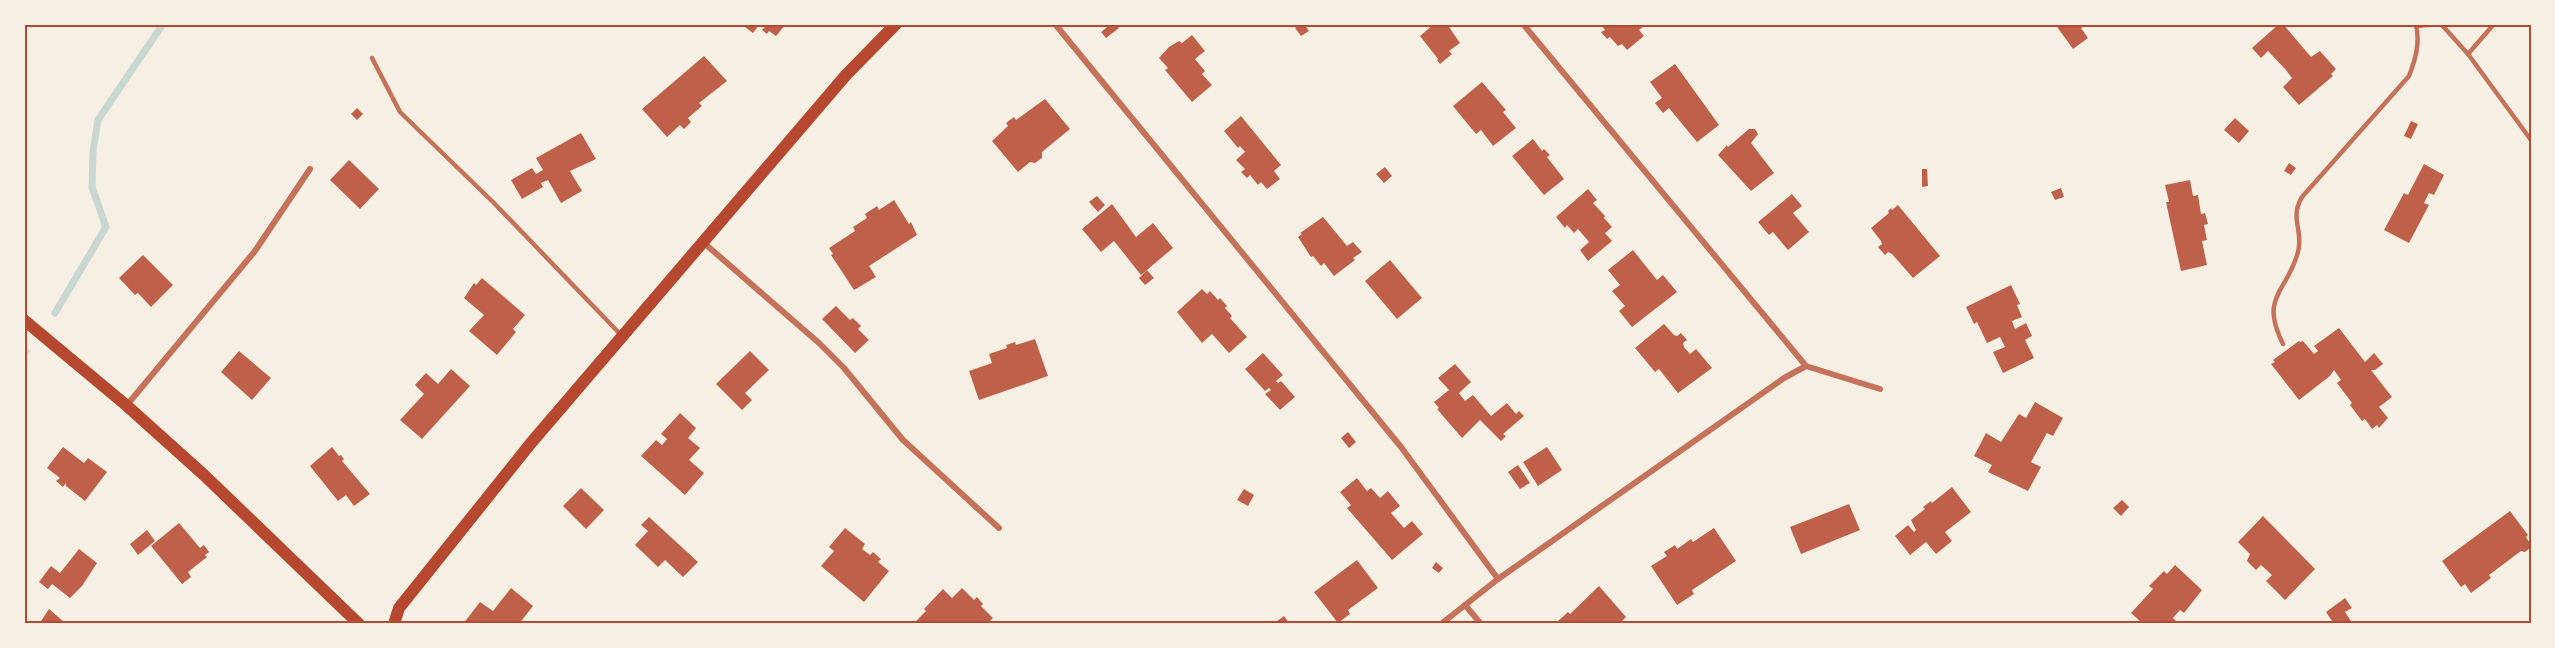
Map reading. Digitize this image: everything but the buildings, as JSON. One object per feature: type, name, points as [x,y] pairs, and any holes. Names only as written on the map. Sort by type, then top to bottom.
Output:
[{"type":"main road","points":[[394,624],[399,608],[531,443],[846,75],[896,24]]},
{"type":"main road","points":[[24,320],[126,405],[204,475],[359,624]]},
{"type":"street","points":[[1055,24],[1401,447],[1498,579]]},
{"type":"street","points":[[1523,24],[1806,366],[1880,389]]},
{"type":"street","points":[[126,405],[255,251],[310,169]]},
{"type":"street","points":[[704,243],[827,351],[867,394],[903,440],[999,528]]},
{"type":"street","points":[[1441,624],[1498,579],[1784,378],[1806,366]]},
{"type":"street","points":[[1465,605],[1481,624]]},
{"type":"lane","points":[[2283,344],[2275,327],[2272,312],[2275,298],[2298,253],[2295,208],[2302,197],[2409,76],[2416,56],[2419,37],[2416,25],[2441,24],[2468,54],[2531,140]]},
{"type":"lane","points":[[2468,54],[2494,24]]},
{"type":"lane","points":[[372,58],[400,112],[493,202],[622,336]]},
{"type":"waterway","points":[[55,313],[106,227],[92,187],[93,151],[98,120],[163,24]]}]
